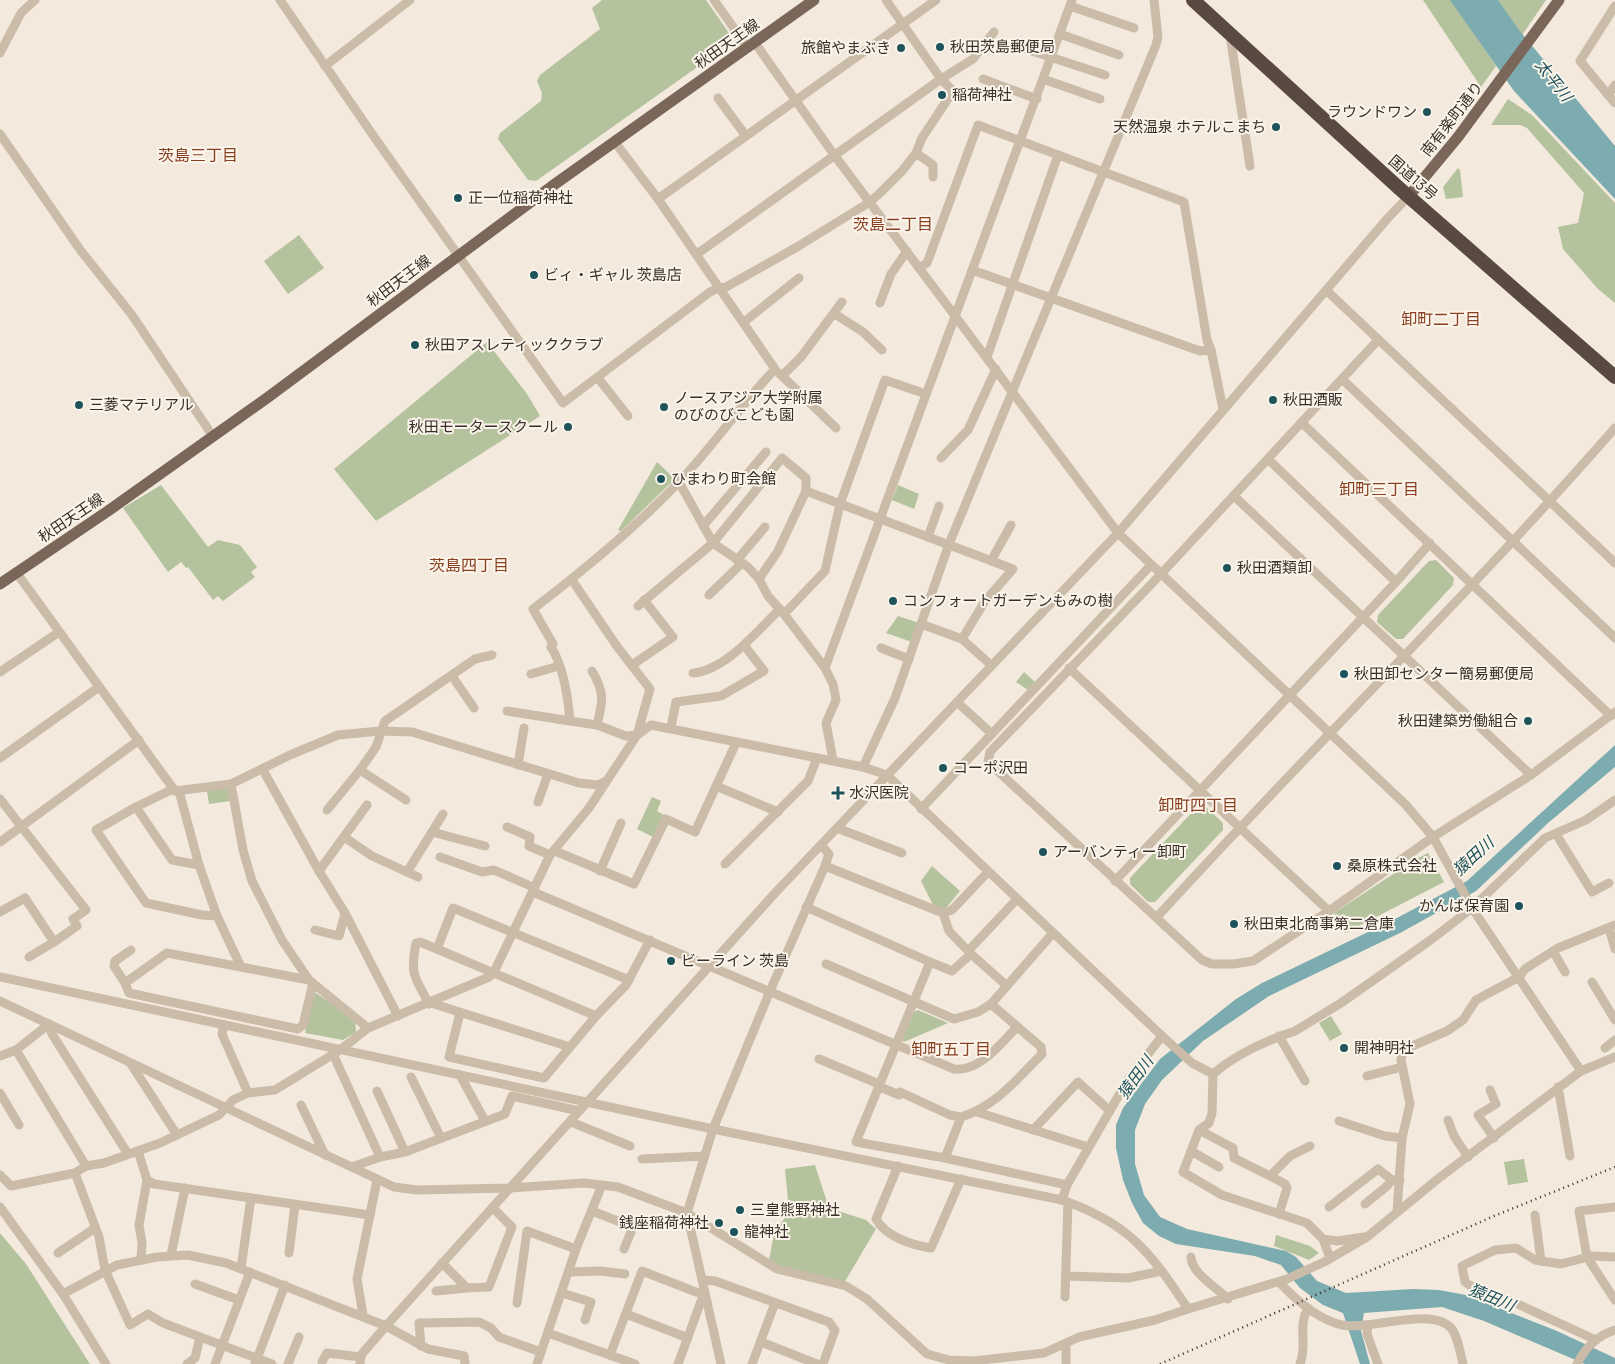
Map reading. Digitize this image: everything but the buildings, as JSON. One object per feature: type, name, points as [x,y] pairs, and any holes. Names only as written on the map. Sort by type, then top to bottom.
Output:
[{"type":"highway","name":"国道13号","points":[[1192,0],[1409,196],[1615,377]]},
{"type":"main road","name":"秋田天王線","points":[[0,584],[111,509],[267,398],[614,141],[814,0]]},
{"type":"main road","name":"南有楽町通り","points":[[1409,196],[1458,137],[1533,38],[1559,0]]},
{"type":"street","points":[[0,53],[21,13],[35,0]]},
{"type":"street","points":[[280,0],[563,403],[718,288],[734,282],[870,202],[902,171],[916,153],[922,138],[953,91],[941,79],[886,0]]},
{"type":"street","points":[[325,66],[410,0]]},
{"type":"street","points":[[714,0],[796,100],[955,317],[1118,533],[1406,805],[1433,837],[1470,904],[1581,1071]]},
{"type":"street","points":[[658,199],[936,0]]},
{"type":"street","points":[[864,767],[909,659],[949,544],[1105,174],[1156,45],[1158,37],[1154,0]]},
{"type":"street","points":[[825,668],[1018,141],[1037,99],[1071,3],[1134,28]]},
{"type":"street","points":[[1615,6],[1580,61],[1615,103]]},
{"type":"street","points":[[697,254],[941,79],[973,59],[994,32]]},
{"type":"street","points":[[1060,34],[1119,55]]},
{"type":"street","points":[[1230,35],[1250,166]]},
{"type":"street","points":[[1011,44],[1105,75]]},
{"type":"street","points":[[1043,79],[1100,99]]},
{"type":"street","points":[[983,80],[1037,99]]},
{"type":"street","points":[[1608,95],[1615,85]]},
{"type":"street","points":[[718,98],[746,136]]},
{"type":"street","points":[[919,268],[928,263],[978,126],[1184,202],[1207,340],[1211,350],[1223,409]]},
{"type":"street","points":[[0,134],[81,251],[132,314],[212,436]]},
{"type":"street","points":[[614,141],[658,199],[697,254],[718,288],[779,372],[836,428]]},
{"type":"street","points":[[916,153],[933,165],[933,177]]},
{"type":"street","points":[[986,356],[1058,155]]},
{"type":"street","points":[[322,1362],[327,1353],[360,1361],[386,1326],[710,965],[837,828],[1118,533],[1223,409],[1409,196]]},
{"type":"street","points":[[880,303],[891,274],[907,251]]},
{"type":"street","points":[[972,270],[1200,351],[1211,350]]},
{"type":"street","points":[[744,322],[799,278]]},
{"type":"street","points":[[1326,290],[1615,563]]},
{"type":"street","points":[[570,721],[567,694],[557,656],[551,647],[554,644],[533,609],[602,555],[679,482],[750,396],[801,357],[835,314],[842,302]]},
{"type":"street","points":[[835,314],[864,332],[882,350]]},
{"type":"street","points":[[1302,423],[1613,714],[1531,775],[1433,837],[1329,911],[1253,961],[1233,964],[1212,964],[1202,960],[988,762],[990,752],[1161,574],[1378,340]]},
{"type":"street","points":[[941,458],[968,430],[996,369]]},
{"type":"street","points":[[598,378],[628,416]]},
{"type":"street","points":[[1342,379],[1615,638]]},
{"type":"street","points":[[693,674],[704,672],[744,645],[825,571],[840,504],[885,380],[926,394]]},
{"type":"street","points":[[1157,917],[1238,828],[1474,584],[1615,428]]},
{"type":"street","points":[[703,526],[766,452]]},
{"type":"street","points":[[632,665],[673,637],[641,603],[713,543],[782,458],[806,478],[806,491],[778,551],[759,579]]},
{"type":"street","points":[[1268,459],[1396,582]]},
{"type":"street","points":[[679,482],[713,543],[759,579],[768,596],[825,668],[833,684],[836,700],[826,723],[833,760]]},
{"type":"street","points":[[806,491],[1013,569],[985,601],[962,639]]},
{"type":"street","points":[[1234,496],[1531,775]]},
{"type":"street","points":[[928,537],[939,506]]},
{"type":"street","points":[[991,560],[1011,525]]},
{"type":"street","points":[[709,595],[739,562],[765,527]]},
{"type":"street","points":[[1115,881],[1396,582],[1430,543]]},
{"type":"street","points":[[921,809],[991,733],[1152,566]]},
{"type":"street","points":[[16,572],[176,790],[217,916],[241,967]]},
{"type":"street","points":[[0,1175],[11,1186],[75,1173],[86,1166],[138,1151],[177,1135],[219,1115],[233,1100],[248,1092],[275,1090],[336,1052],[368,1028],[489,977],[494,972],[553,853],[589,808],[637,735],[650,689],[572,580]]},
{"type":"street","points":[[921,624],[962,639],[991,665]]},
{"type":"street","points":[[0,672],[59,632]]},
{"type":"street","points":[[671,727],[676,702],[721,696],[764,671],[744,645]]},
{"type":"street","points":[[882,648],[909,659]]},
{"type":"street","points":[[327,810],[360,770],[376,746],[385,721],[475,659],[492,655]]},
{"type":"street","points":[[530,674],[559,666]]},
{"type":"street","points":[[1069,668],[1329,911]]},
{"type":"street","points":[[592,671],[599,683],[604,700],[597,725]]},
{"type":"street","points":[[452,676],[474,708]]},
{"type":"street","points":[[0,758],[100,687]]},
{"type":"street","points":[[957,702],[991,733]]},
{"type":"street","points":[[508,710],[597,725],[626,736],[637,735],[652,725],[671,727],[736,743],[864,767],[887,776],[1162,1036],[1192,1063],[1213,1074]]},
{"type":"street","points":[[518,765],[524,728]]},
{"type":"street","points":[[217,916],[202,915],[146,903],[96,830],[136,807],[176,790],[231,784],[338,734],[380,731],[412,732],[588,785],[606,782]]},
{"type":"street","points":[[0,842],[19,826],[139,740]]},
{"type":"street","points":[[508,826],[530,837],[529,846],[553,853],[634,884],[666,819],[695,832],[736,743]]},
{"type":"street","points":[[725,864],[808,781],[817,758]]},
{"type":"street","points":[[263,770],[319,871],[345,913],[398,1016]]},
{"type":"street","points":[[360,770],[406,800]]},
{"type":"street","points":[[538,802],[548,774]]},
{"type":"street","points":[[231,784],[243,850],[252,881],[282,940],[311,982],[368,1028]]},
{"type":"street","points":[[716,786],[778,812]]},
{"type":"street","points":[[0,799],[19,826],[86,910],[73,919],[77,926],[29,957]]},
{"type":"street","points":[[1213,1074],[1222,1067],[1280,1036],[1296,1031],[1341,1003],[1424,945],[1545,838],[1586,820],[1615,800]]},
{"type":"street","points":[[319,871],[367,805]]},
{"type":"street","points":[[136,807],[172,860],[199,864]]},
{"type":"street","points":[[407,872],[443,814]]},
{"type":"street","points":[[600,871],[621,823]]},
{"type":"street","points":[[837,828],[902,853]]},
{"type":"street","points":[[432,832],[485,846]]},
{"type":"street","points":[[1556,834],[1592,892],[1609,883]]},
{"type":"street","points":[[344,837],[372,856],[418,877]]},
{"type":"street","points":[[720,1364],[688,1213],[713,1129],[770,991],[825,866],[829,854],[821,845]]},
{"type":"street","points":[[440,857],[482,872],[494,870],[534,890],[954,1069],[961,1070],[987,1057],[1017,1027]]},
{"type":"street","points":[[825,866],[943,913],[952,910],[988,872]]},
{"type":"street","points":[[0,912],[25,898],[54,942]]},
{"type":"street","points":[[806,907],[952,971],[1017,899]]},
{"type":"street","points":[[437,949],[454,908],[629,980]]},
{"type":"street","points":[[315,930],[339,936],[345,913]]},
{"type":"street","points":[[943,913],[949,931],[1006,985]]},
{"type":"street","points":[[1397,1212],[1396,1180],[1402,1138],[1410,1104],[1401,1060],[1403,1050],[1447,1031],[1463,1020],[1476,1000],[1519,976],[1525,969],[1553,951],[1612,926],[1615,949]]},
{"type":"street","points":[[826,964],[954,1020],[978,1012],[991,1004],[1053,933]]},
{"type":"street","points":[[460,1013],[449,1057],[544,1078],[629,980],[650,940]]},
{"type":"street","points":[[570,1047],[430,1003],[412,972],[416,943],[420,942],[494,972],[596,1016]]},
{"type":"street","points":[[131,950],[115,961],[114,966],[129,993],[298,1029],[303,1025],[311,982]]},
{"type":"street","points":[[1553,951],[1565,972]]},
{"type":"street","points":[[125,983],[167,953],[311,982]]},
{"type":"street","points":[[930,962],[856,1142],[945,1158],[1067,1185]]},
{"type":"street","points":[[0,977],[224,1025],[336,1052],[588,1101],[713,1129],[1065,1201],[1112,1221],[1145,1248],[1188,1309]]},
{"type":"street","points":[[1592,982],[1615,1020]]},
{"type":"street","points":[[0,1001],[224,1109],[394,1187],[417,1190],[510,1188],[584,1183],[618,1187],[688,1213],[776,1269],[846,1286],[867,1299],[927,1354],[949,1360],[972,1362],[1044,1353],[1080,1337],[1155,1320],[1228,1299],[1283,1281],[1316,1266],[1367,1237],[1581,1071],[1615,1057]]},
{"type":"street","points":[[819,1059],[899,1096],[900,1092],[950,1115],[961,1117],[977,1112],[1006,1090],[1042,1054],[1041,1048],[991,1004]]},
{"type":"street","points":[[0,1056],[16,1050],[49,1024]]},
{"type":"street","points":[[49,1024],[52,1034],[128,1154]]},
{"type":"street","points":[[224,1025],[222,1034],[248,1092]]},
{"type":"street","points":[[1066,1297],[1065,1201],[1067,1185],[1127,1081],[1162,1036]]},
{"type":"street","points":[[1280,1036],[1305,1082]]},
{"type":"street","points":[[1605,1048],[1615,1040]]},
{"type":"street","points":[[16,1050],[86,1166]]},
{"type":"street","points":[[336,1052],[380,1157]]},
{"type":"street","points":[[130,1063],[177,1135]]},
{"type":"street","points":[[1366,1076],[1402,1067]]},
{"type":"street","points":[[1213,1074],[1212,1113],[1209,1123],[1199,1130],[1183,1172],[1211,1191],[1307,1223],[1323,1239],[1330,1258]]},
{"type":"street","points":[[460,1075],[485,1121]]},
{"type":"street","points":[[411,1077],[440,1138]]},
{"type":"street","points":[[1033,1130],[1078,1082],[1110,1111]]},
{"type":"street","points":[[1558,1088],[1570,1156]]},
{"type":"street","points":[[377,1090],[405,1152]]},
{"type":"street","points":[[1490,1090],[1496,1104],[1478,1115],[1494,1138]]},
{"type":"street","points":[[0,1093],[19,1124]]},
{"type":"street","points":[[352,1168],[380,1157],[405,1152],[505,1114],[512,1096],[579,1111]]},
{"type":"street","points":[[301,1105],[325,1155]]},
{"type":"street","points":[[977,1112],[1088,1147]]},
{"type":"street","points":[[945,1158],[961,1117]]},
{"type":"street","points":[[1448,1120],[1453,1128],[1454,1136],[1468,1157]]},
{"type":"street","points":[[1338,1121],[1385,1136],[1402,1138]]},
{"type":"street","points":[[571,1122],[630,1146]]},
{"type":"street","points":[[1199,1130],[1233,1148],[1234,1158],[1285,1184],[1287,1188],[1279,1214]]},
{"type":"street","points":[[1270,1176],[1290,1156],[1310,1146]]},
{"type":"street","points":[[138,1151],[147,1180],[139,1225],[142,1243],[141,1259]]},
{"type":"street","points":[[1192,1151],[1219,1167]]},
{"type":"street","points":[[642,1159],[705,1156]]},
{"type":"street","points":[[898,1166],[876,1219],[881,1227],[890,1233],[919,1246],[931,1248],[961,1179]]},
{"type":"street","points":[[1330,1207],[1378,1169],[1396,1180]]},
{"type":"street","points":[[75,1173],[95,1228],[105,1270],[130,1325],[148,1314],[163,1323],[200,1336],[256,1361],[272,1364]]},
{"type":"street","points":[[147,1180],[154,1184],[370,1215]]},
{"type":"street","points":[[362,1315],[357,1278],[377,1180]]},
{"type":"street","points":[[1365,1204],[1396,1180]]},
{"type":"street","points":[[537,1364],[570,1272],[576,1249],[602,1185]]},
{"type":"street","points":[[171,1255],[185,1188]]},
{"type":"street","points":[[241,1268],[251,1198]]},
{"type":"street","points":[[289,1253],[295,1205]]},
{"type":"street","points":[[1615,1206],[1579,1211],[1587,1257],[1615,1300]]},
{"type":"street","points":[[0,1207],[63,1294],[106,1364]]},
{"type":"street","points":[[436,1291],[489,1287],[512,1227],[493,1208]]},
{"type":"street","points":[[592,1212],[633,1227],[624,1249]]},
{"type":"street","points":[[1535,1216],[1541,1261]]},
{"type":"street","points":[[58,1253],[95,1228]]},
{"type":"street","points":[[517,1303],[527,1231],[576,1249]]},
{"type":"street","points":[[1323,1239],[1337,1241],[1367,1237]]},
{"type":"street","points":[[1594,1342],[1511,1300],[1469,1285],[1465,1282],[1462,1266],[1495,1250],[1516,1248],[1536,1260],[1561,1264],[1587,1257],[1609,1255],[1615,1257]]},
{"type":"street","points":[[63,1294],[105,1270],[141,1259],[188,1255],[226,1263],[286,1285],[362,1315],[421,1346],[464,1356],[465,1364]]},
{"type":"street","points":[[1191,1257],[1191,1265],[1199,1275],[1213,1284],[1228,1299]]},
{"type":"street","points":[[442,1263],[467,1288]]},
{"type":"street","points":[[570,1272],[600,1271],[625,1274]]},
{"type":"street","points":[[610,1355],[642,1271],[696,1292],[704,1293]]},
{"type":"street","points":[[1066,1276],[1128,1278],[1162,1271]]},
{"type":"street","points":[[215,1364],[250,1272]]},
{"type":"street","points":[[703,1280],[715,1281],[829,1322],[835,1330],[822,1364]]},
{"type":"street","points":[[1283,1281],[1308,1308],[1343,1325],[1366,1325],[1405,1319],[1442,1322],[1451,1328],[1463,1364]]},
{"type":"street","points":[[195,1284],[239,1300]]},
{"type":"street","points":[[256,1361],[286,1285]]},
{"type":"street","points":[[562,1293],[591,1302],[585,1320]]},
{"type":"street","points":[[678,1364],[704,1293]]},
{"type":"street","points":[[752,1364],[775,1303]]},
{"type":"street","points":[[1300,1364],[1304,1352],[1302,1320],[1308,1308]]},
{"type":"street","points":[[626,1314],[688,1338]]},
{"type":"street","points":[[421,1346],[419,1323],[479,1322],[491,1328],[499,1337],[541,1352]]},
{"type":"street","points":[[1366,1325],[1367,1334],[1378,1364]]},
{"type":"street","points":[[1577,1364],[1594,1342],[1606,1332],[1615,1330]]},
{"type":"street","points":[[548,1333],[634,1364]]},
{"type":"street","points":[[187,1364],[195,1358],[200,1336]]},
{"type":"street","points":[[288,1364],[300,1337]]},
{"type":"street","points":[[761,1342],[817,1364]]},
{"type":"street","points":[[1066,1344],[1066,1364]]},
{"type":"green space","points":[[602,0],[706,0],[731,36],[730,44],[536,181],[528,180],[498,139],[500,133],[541,101],[542,93],[537,81],[540,75],[600,29],[592,8]]},
{"type":"green space","points":[[1423,0],[1452,0],[1496,66],[1481,87]]},
{"type":"green space","points":[[1495,0],[1546,0],[1520,38]]},
{"type":"green space","points":[[1508,99],[1532,115],[1615,203],[1615,303],[1598,289],[1563,249],[1558,227],[1578,223],[1584,193],[1527,128],[1520,125],[1491,125]]},
{"type":"green space","points":[[1458,168],[1460,170],[1463,197],[1446,199],[1443,187]]},
{"type":"green space","points":[[299,235],[324,268],[288,294],[264,261]]},
{"type":"green space","points":[[487,342],[527,394],[540,416],[376,521],[334,469]]},
{"type":"green space","points":[[657,462],[675,479],[621,531],[618,530]]},
{"type":"green space","points":[[161,485],[208,547],[218,540],[240,545],[257,567],[251,572],[255,577],[223,601],[218,596],[213,600],[188,567],[186,568],[181,562],[168,572],[123,508]]},
{"type":"green space","points":[[898,485],[919,494],[914,509],[892,500]]},
{"type":"green space","points":[[1436,560],[1454,578],[1453,585],[1403,639],[1396,639],[1377,622],[1378,615],[1429,561]]},
{"type":"green space","points":[[898,616],[919,623],[912,642],[886,633]]},
{"type":"green space","points":[[1024,672],[1035,682],[1028,690],[1016,682]]},
{"type":"green space","points":[[228,787],[231,801],[209,804],[207,791]]},
{"type":"green space","points":[[652,797],[661,801],[657,811],[664,815],[653,837],[637,829]]},
{"type":"green space","points":[[1198,806],[1205,806],[1223,823],[1223,830],[1155,902],[1148,902],[1130,884],[1130,878]]},
{"type":"green space","points":[[1428,853],[1444,882],[1345,933],[1334,913]]},
{"type":"green space","points":[[932,866],[960,891],[946,908],[940,910],[933,905],[921,881]]},
{"type":"green space","points":[[316,993],[355,1020],[356,1032],[343,1040],[305,1033],[312,995]]},
{"type":"green space","points":[[918,1010],[948,1023],[904,1042],[902,1040],[914,1012]]},
{"type":"green space","points":[[1331,1016],[1342,1034],[1330,1041],[1319,1023]]},
{"type":"green space","points":[[1524,1159],[1528,1182],[1508,1185],[1504,1162]]},
{"type":"green space","points":[[815,1165],[829,1208],[866,1220],[876,1229],[844,1283],[778,1267],[769,1260],[774,1234],[789,1211],[785,1169]]},
{"type":"green space","points":[[0,1233],[26,1264],[90,1364],[0,1364]]},
{"type":"green space","points":[[1276,1235],[1310,1246],[1319,1253],[1309,1260],[1274,1246]]},
{"type":"water","name":"太平川","points":[[1450,0],[1498,0],[1519,30],[1615,146],[1615,199],[1514,91]]},
{"type":"water","points":[[1615,745],[1615,767],[1548,823],[1476,891],[1400,933],[1269,996],[1203,1041],[1162,1080],[1145,1104],[1135,1130],[1135,1164],[1144,1195],[1160,1217],[1187,1229],[1286,1251],[1296,1257],[1317,1281],[1346,1293],[1413,1289],[1439,1290],[1466,1295],[1557,1331],[1615,1358],[1615,1364],[1585,1364],[1484,1321],[1442,1307],[1364,1313],[1361,1331],[1370,1364],[1360,1364],[1343,1313],[1323,1305],[1300,1288],[1281,1265],[1255,1256],[1176,1244],[1159,1236],[1143,1223],[1132,1203],[1123,1180],[1116,1148],[1116,1125],[1123,1108],[1160,1059],[1236,999],[1262,983],[1393,920],[1467,881]]},
{"type":"railway","points":[[1160,1364],[1494,1216],[1615,1167]]},
{"type":"place","name":"秋田茨島郵便局","points":[[940,47]]},
{"type":"place","name":"旅館やまぶき","points":[[901,48]]},
{"type":"place","name":"稲荷神社","points":[[942,95]]},
{"type":"place","name":"ラウンドワン","points":[[1427,112]]},
{"type":"place","name":"天然温泉 ホテルこまち","points":[[1276,127]]},
{"type":"place","name":"正一位稲荷神社","points":[[458,198]]},
{"type":"place","name":"ビィ・ギャル 茨島店","points":[[534,275]]},
{"type":"place","name":"秋田アスレティッククラブ","points":[[415,345]]},
{"type":"place","name":"秋田酒販","points":[[1273,400]]},
{"type":"place","name":"三菱マテリアル","points":[[79,405]]},
{"type":"place","name":"ノースアジア大学附属 のびのびこども園","points":[[664,407]]},
{"type":"place","name":"秋田モータースクール","points":[[568,427]]},
{"type":"place","name":"ひまわり町会館","points":[[661,479]]},
{"type":"place","name":"秋田酒類卸","points":[[1227,568]]},
{"type":"place","name":"コンフォートガーデンもみの樹","points":[[893,601]]},
{"type":"place","name":"秋田卸センター簡易郵便局","points":[[1344,674]]},
{"type":"place","name":"秋田建築労働組合","points":[[1528,721]]},
{"type":"place","name":"コーポ沢田","points":[[943,768]]},
{"type":"place","name":"水沢医院","points":[[838,793]]},
{"type":"place","name":"アーバンティー卸町","points":[[1043,852]]},
{"type":"place","name":"桑原株式会社","points":[[1337,866]]},
{"type":"place","name":"かんば保育園","points":[[1519,906]]},
{"type":"place","name":"秋田東北商事第二倉庫","points":[[1234,924]]},
{"type":"place","name":"ビーライン 茨島","points":[[671,961]]},
{"type":"place","name":"開神明社","points":[[1344,1048]]},
{"type":"place","name":"三皇熊野神社","points":[[740,1210]]},
{"type":"place","name":"銭座稲荷神社","points":[[719,1223]]},
{"type":"place","name":"龍神社","points":[[734,1232]]},
{"type":"district","name":"茨島三丁目","points":[[198,155]]},
{"type":"district","name":"茨島二丁目","points":[[893,224]]},
{"type":"district","name":"卸町二丁目","points":[[1441,319]]},
{"type":"district","name":"卸町三丁目","points":[[1379,489]]},
{"type":"district","name":"茨島四丁目","points":[[469,565]]},
{"type":"district","name":"卸町四丁目","points":[[1198,805]]},
{"type":"district","name":"卸町五丁目","points":[[951,1049]]},
{"type":"water label","name":"猿田川","points":[[1473,856]]},
{"type":"water label","name":"猿田川","points":[[1135,1077]]},
{"type":"water label","name":"猿田川","points":[[1492,1297]]}]
